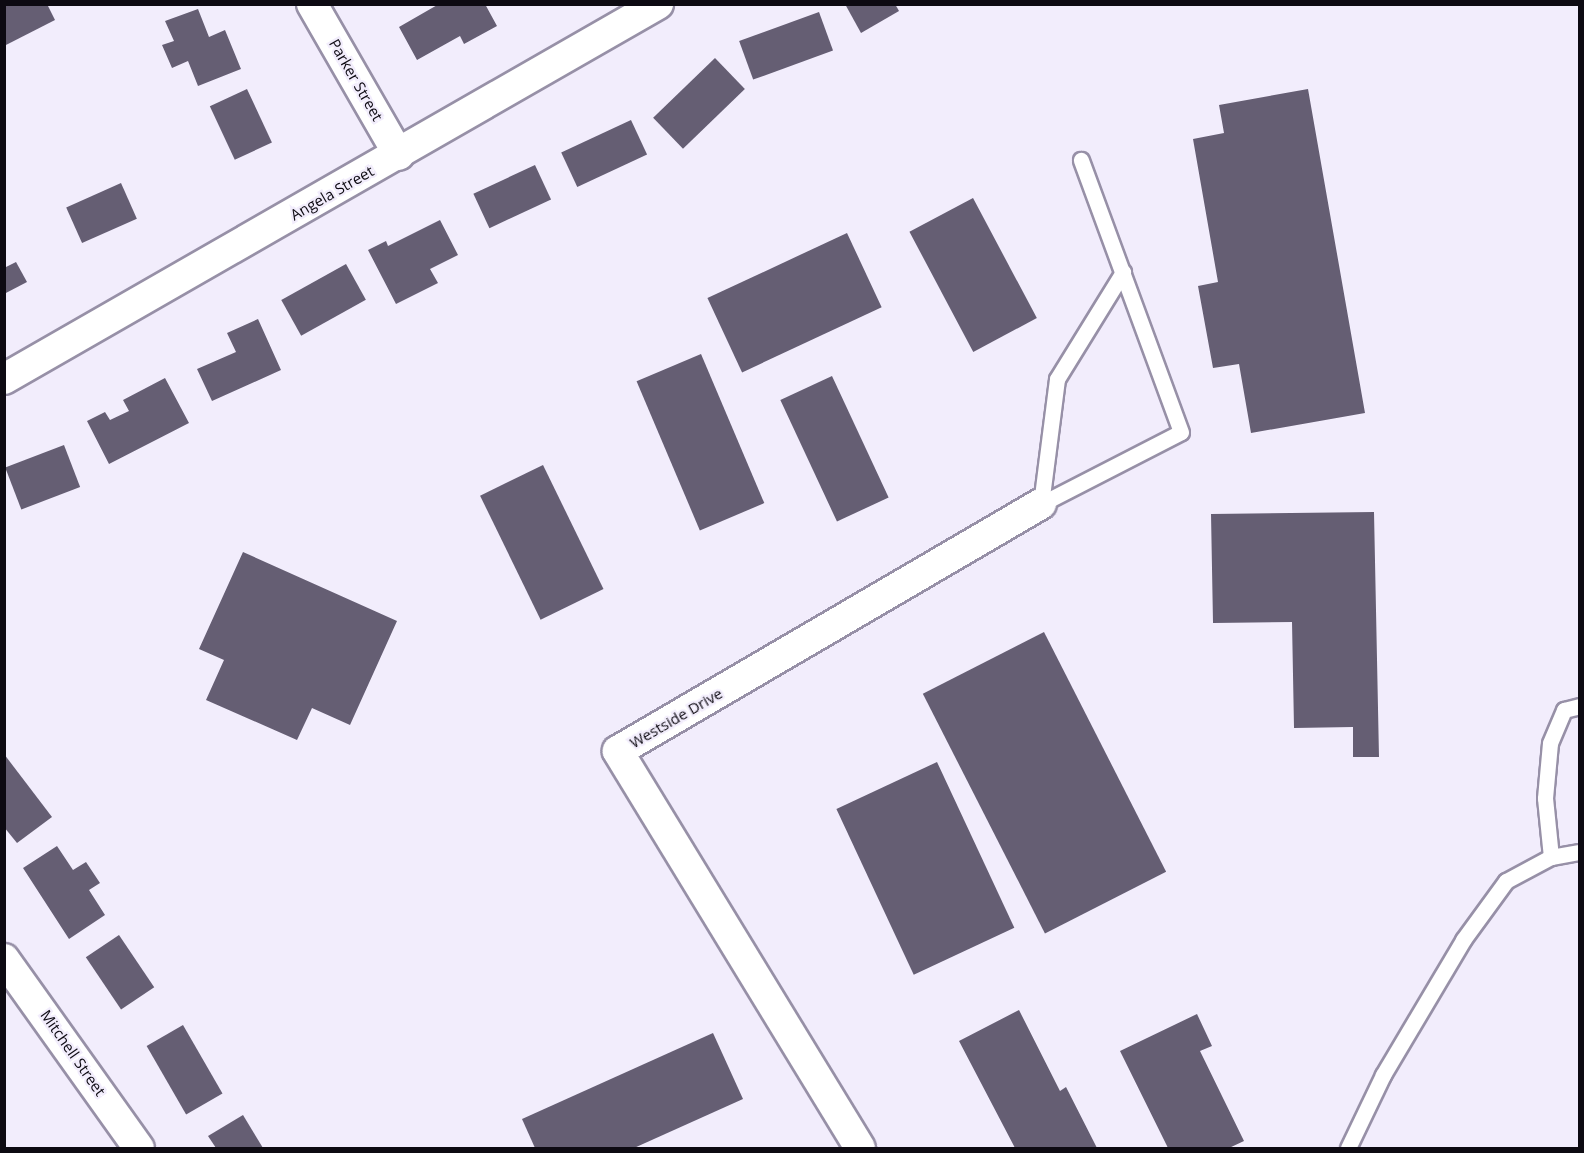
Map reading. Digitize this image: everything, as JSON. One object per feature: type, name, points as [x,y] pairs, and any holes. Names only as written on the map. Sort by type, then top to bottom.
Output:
[{"type":"street","name":"Parker Street","points":[[312,4],[399,155]]},
{"type":"street","name":"Angela Street","points":[[4,379],[399,155],[658,4]]},
{"type":"street","name":"Westside Drive","points":[[860,1149],[618,751],[1041,504]]},
{"type":"street","name":"Mitchell Street","points":[[4,959],[139,1149]]},
{"type":"lane","points":[[1041,504],[1181,432],[1081,160]]},
{"type":"lane","points":[[1041,504],[1057,379],[1123,272]]},
{"type":"lane","points":[[1551,856],[1545,798],[1550,743],[1564,710],[1580,706]]},
{"type":"lane","points":[[1348,1149],[1383,1075],[1463,940],[1506,881],[1551,856],[1580,852]]},
{"type":"building","points":[[4,4],[47,4],[55,20],[4,46]]},
{"type":"building","points":[[439,4],[485,4],[497,26],[464,44],[460,36],[417,60],[399,27]]},
{"type":"building","points":[[845,4],[895,4],[899,11],[861,33]]},
{"type":"building","points":[[198,9],[209,37],[225,30],[241,69],[198,86],[188,61],[172,68],[162,45],[174,41],[165,21]]},
{"type":"building","points":[[819,12],[833,51],[753,80],[739,41]]},
{"type":"building","points":[[715,58],[745,89],[683,149],[653,118]]},
{"type":"building","points":[[247,89],[272,142],[235,160],[210,106]]},
{"type":"building","points":[[1308,89],[1365,413],[1251,433],[1239,364],[1213,368],[1198,286],[1218,282],[1193,139],[1224,133],[1219,105]]},
{"type":"building","points":[[631,120],[647,154],[577,187],[561,153]]},
{"type":"building","points":[[535,165],[551,199],[489,228],[473,194]]},
{"type":"building","points":[[121,183],[137,219],[82,243],[66,207]]},
{"type":"building","points":[[973,198],[1037,318],[973,352],[909,232]]},
{"type":"building","points":[[440,220],[458,255],[430,269],[438,283],[396,304],[368,250],[386,241],[388,246]]},
{"type":"building","points":[[847,233],[882,307],[742,372],[707,298]]},
{"type":"building","points":[[16,262],[27,282],[4,294],[4,268]]},
{"type":"building","points":[[346,264],[366,300],[301,336],[281,300]]},
{"type":"building","points":[[258,319],[281,370],[212,401],[197,369],[236,352],[227,333]]},
{"type":"building","points":[[701,354],[764,503],[700,530],[637,381]]},
{"type":"building","points":[[832,376],[889,497],[837,522],[780,400]]},
{"type":"building","points":[[165,378],[189,423],[109,464],[87,421],[105,412],[110,420],[129,411],[123,400]]},
{"type":"building","points":[[64,445],[80,487],[21,510],[5,468]]},
{"type":"building","points":[[543,465],[603,589],[541,620],[480,496]]},
{"type":"building","points":[[1374,512],[1379,757],[1353,757],[1353,727],[1294,728],[1292,622],[1213,623],[1211,514]]},
{"type":"building","points":[[243,552],[397,621],[350,725],[312,708],[297,740],[206,700],[224,660],[199,649]]},
{"type":"building","points":[[1044,632],[1166,872],[1045,933],[923,694]]},
{"type":"building","points":[[4,754],[52,817],[17,843],[4,827]]},
{"type":"building","points":[[937,762],[1014,928],[914,975],[836,809]]},
{"type":"building","points":[[57,846],[73,870],[86,862],[100,883],[89,890],[105,915],[69,939],[23,868]]},
{"type":"building","points":[[119,935],[154,987],[121,1010],[86,957]]},
{"type":"building","points":[[1019,1010],[1060,1091],[1066,1087],[1097,1148],[1015,1148],[959,1041]]},
{"type":"building","points":[[1197,1014],[1212,1046],[1200,1051],[1244,1141],[1229,1148],[1168,1148],[1120,1051]]},
{"type":"building","points":[[183,1025],[222,1093],[186,1114],[147,1046]]},
{"type":"building","points":[[713,1033],[743,1099],[634,1148],[535,1148],[522,1119]]},
{"type":"building","points":[[243,1115],[263,1148],[216,1148],[208,1136]]}]
